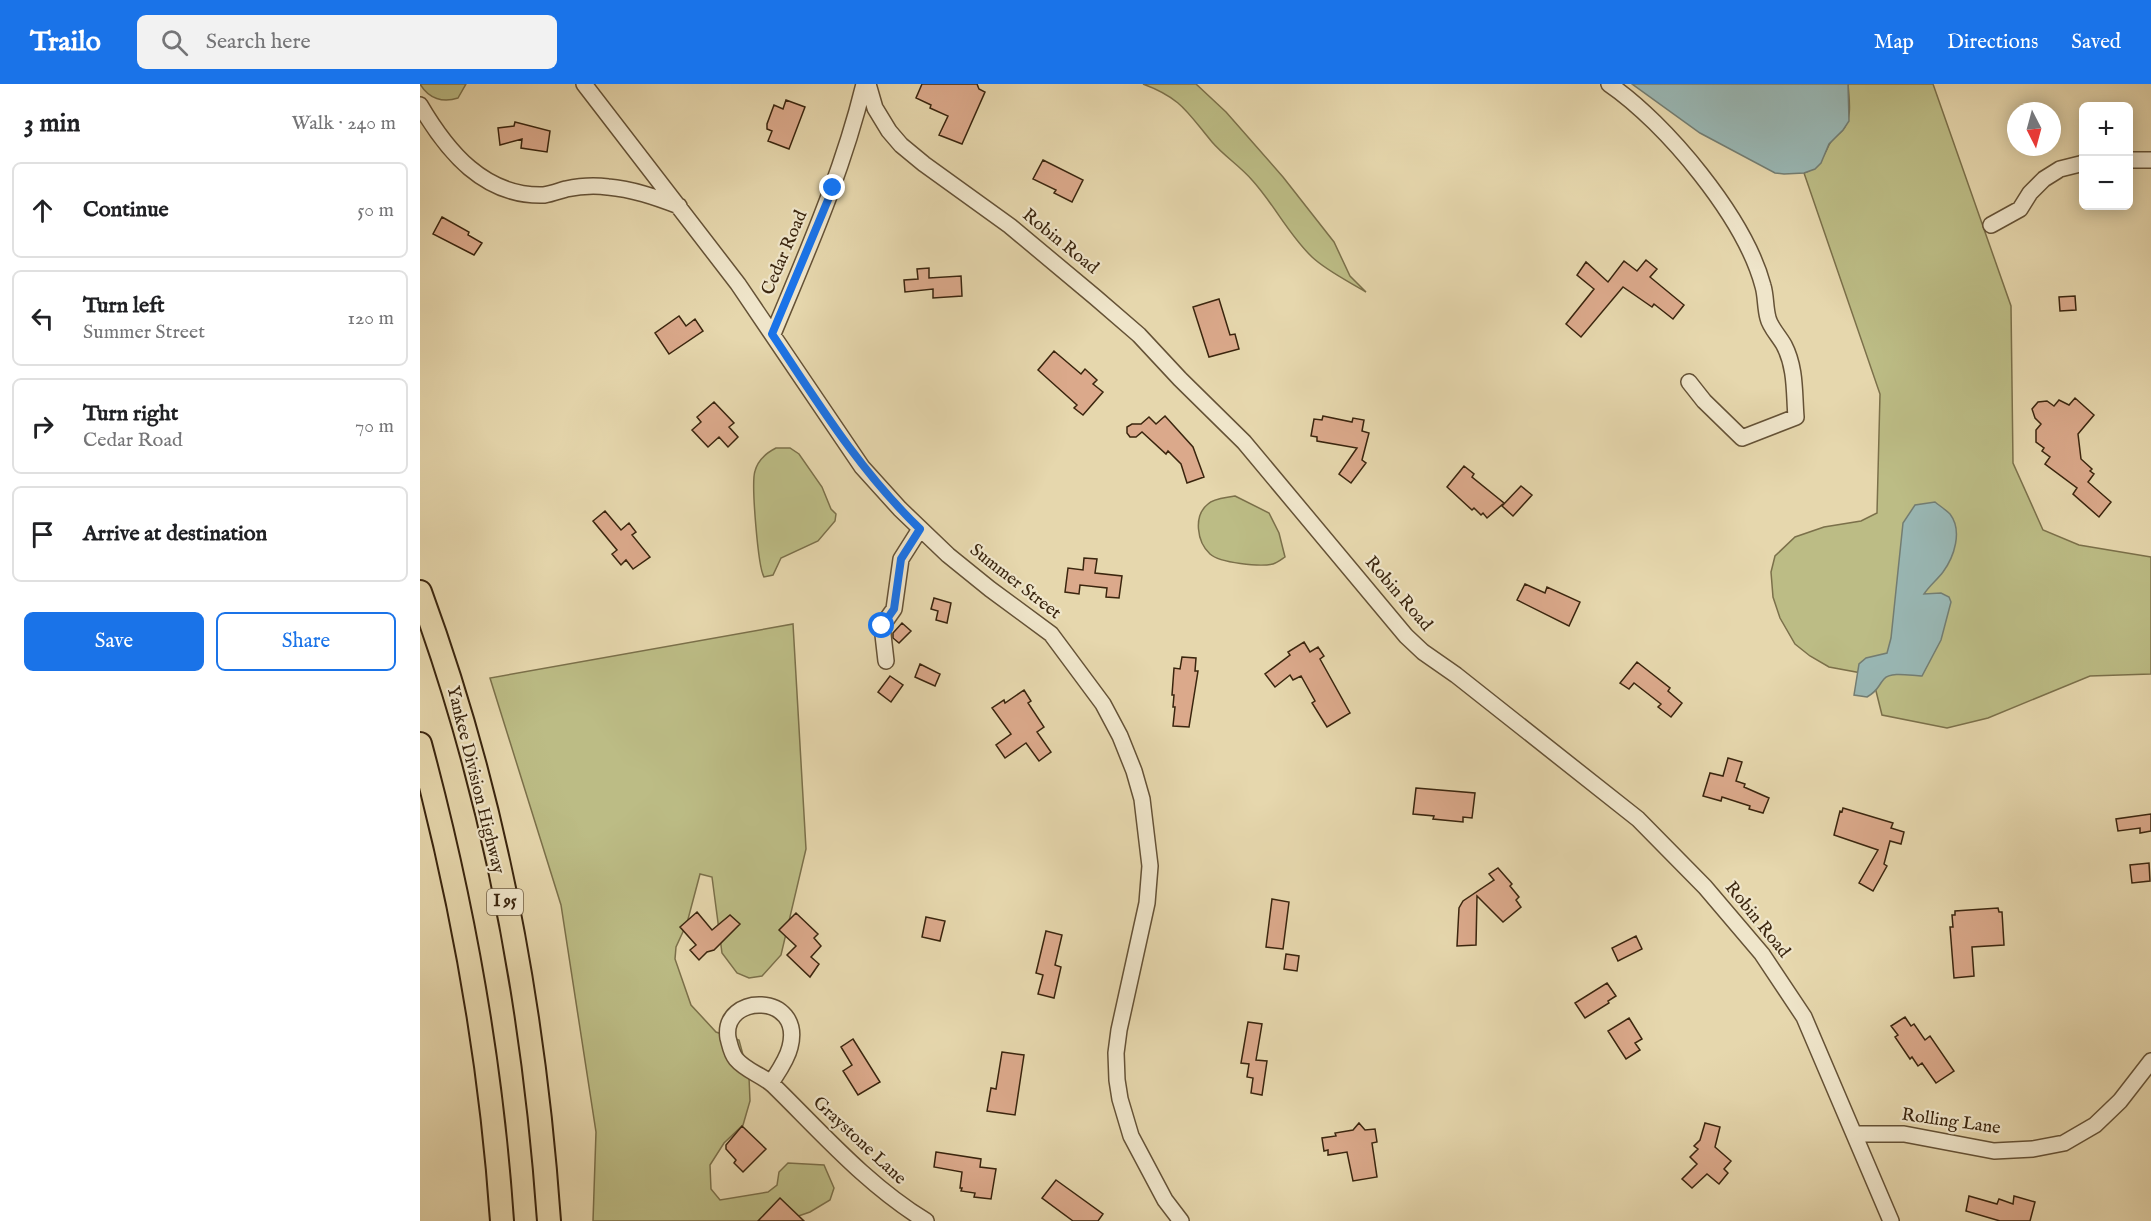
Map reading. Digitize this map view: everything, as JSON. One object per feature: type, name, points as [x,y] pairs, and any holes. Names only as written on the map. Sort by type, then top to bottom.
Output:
[{"type":"highway","name":"Yankee Division Highway","points":[[420,592],[460,714],[500,876],[528,1029],[543,1149],[549,1221]]},
{"type":"highway","name":"I 95","points":[[420,744],[451,866],[476,995],[492,1106],[502,1221]]},
{"type":"street","name":"Summer Street","points":[[584,84],[738,284],[862,467],[920,529],[981,582],[1051,634],[1103,704],[1120,736],[1142,799],[1150,866],[1147,903],[1119,1030],[1116,1053],[1117,1080],[1131,1136],[1165,1200],[1181,1221]]},
{"type":"street","name":"Cedar Road","points":[[772,334],[833,188],[866,84]]},
{"type":"street","name":"Robin Road","points":[[866,84],[875,108],[901,145],[1010,226],[1095,297],[1138,335],[1244,442],[1406,636],[1423,652],[1456,675],[1638,819],[1705,886],[1762,954],[1804,1017],[1892,1221]]},
{"type":"street","points":[[1609,84],[1637,104],[1667,135],[1702,177],[1743,239],[1763,285],[1768,319],[1785,346],[1794,372],[1796,417],[1742,438],[1704,401],[1689,382]]},
{"type":"street","points":[[420,105],[435,130],[461,163],[482,177],[509,190],[546,195],[584,186],[607,187],[647,194],[679,206]]},
{"type":"street","points":[[2133,160],[2151,160]]},
{"type":"street","points":[[1990,225],[2020,209],[2030,193],[2044,179],[2060,169],[2079,164]]},
{"type":"street","points":[[886,661],[882,626],[894,609],[901,559],[920,529]]},
{"type":"street","name":"Graystone Lane","points":[[771,1083],[790,1047],[791,1035],[789,1023],[782,1013],[771,1005],[759,1003],[748,1006],[737,1013],[728,1025],[731,1050],[737,1060],[771,1083],[812,1126],[898,1204],[926,1221]]},
{"type":"street","name":"Rolling Lane","points":[[1854,1134],[1904,1134],[1994,1150],[2033,1149],[2064,1143],[2094,1125],[2107,1114],[2151,1061]]},
{"type":"green space","points":[[420,84],[466,84],[458,98],[442,100],[432,96]]},
{"type":"green space","points":[[1143,84],[1196,84],[1226,112],[1283,177],[1334,242],[1350,276],[1366,292],[1312,257],[1252,180],[1217,147],[1189,114],[1166,95]]},
{"type":"green space","points":[[1848,84],[1933,84],[2011,306],[2013,463],[2043,530],[2079,545],[2151,557],[2151,674],[2090,676],[1988,718],[1947,728],[1882,715],[1872,675],[1829,667],[1810,656],[1795,644],[1780,618],[1773,597],[1771,572],[1775,556],[1795,537],[1824,527],[1861,521],[1877,513],[1880,394],[1804,173],[1817,166],[1832,141],[1848,121],[1850,109]]},
{"type":"green space","points":[[776,448],[790,448],[799,454],[822,487],[831,509],[836,514],[835,521],[818,541],[781,558],[773,575],[764,577],[757,542],[754,479],[760,460]]},
{"type":"green space","points":[[1235,496],[1269,513],[1279,533],[1285,557],[1273,564],[1250,565],[1222,560],[1210,554],[1202,543],[1198,529],[1200,515],[1213,500]]},
{"type":"green space","points":[[793,624],[806,849],[781,955],[762,976],[749,978],[737,973],[722,953],[712,877],[700,874],[687,923],[676,947],[675,959],[691,1005],[716,1032],[739,1040],[749,1077],[750,1101],[743,1125],[724,1143],[710,1165],[711,1189],[720,1200],[768,1192],[777,1185],[779,1172],[788,1163],[824,1165],[834,1188],[830,1200],[810,1212],[784,1221],[593,1221],[596,1132],[561,905],[490,678]]},
{"type":"water","points":[[1632,84],[1848,84],[1849,121],[1829,144],[1821,163],[1815,169],[1804,173],[1775,173],[1700,133]]},
{"type":"water","points":[[1935,502],[1950,514],[1956,528],[1956,544],[1947,566],[1924,594],[1941,593],[1949,597],[1951,602],[1941,640],[1922,676],[1891,675],[1867,697],[1854,695],[1859,664],[1866,658],[1887,653],[1891,638],[1903,523],[1915,505]]},
{"type":"building","points":[[922,84],[977,84],[979,89],[985,92],[962,144],[939,135],[948,116],[930,108],[931,105],[916,98]]},
{"type":"building","points":[[786,100],[805,107],[789,149],[768,141],[772,131],[767,129],[774,105],[783,109]]},
{"type":"building","points":[[515,122],[550,131],[547,152],[521,148],[522,139],[500,145],[498,128],[514,126]]},
{"type":"building","points":[[1043,160],[1083,180],[1072,202],[1054,193],[1056,190],[1033,179]]},
{"type":"building","points":[[442,217],[469,232],[468,235],[482,243],[474,255],[433,234]]},
{"type":"building","points":[[1646,260],[1657,269],[1650,277],[1684,305],[1673,319],[1654,304],[1652,307],[1623,287],[1581,337],[1566,324],[1594,289],[1577,275],[1586,262],[1608,282],[1624,261],[1637,271]]},
{"type":"building","points":[[929,268],[929,278],[961,276],[962,296],[933,298],[933,289],[905,292],[904,280],[918,279],[917,269]]},
{"type":"building","points":[[2075,296],[2076,310],[2060,311],[2059,297]]},
{"type":"building","points":[[1219,299],[1230,335],[1235,334],[1239,349],[1209,357],[1193,307]]},
{"type":"building","points":[[679,316],[686,326],[695,319],[703,331],[669,354],[655,333]]},
{"type":"building","points":[[1054,351],[1081,374],[1085,369],[1097,380],[1093,384],[1103,392],[1083,415],[1074,408],[1077,405],[1038,370]]},
{"type":"building","points":[[2075,398],[2094,415],[2078,434],[2081,459],[2094,474],[2088,482],[2111,502],[2099,517],[2073,494],[2077,488],[2045,464],[2050,457],[2036,442],[2036,430],[2041,424],[2035,418],[2032,409],[2038,402],[2047,401],[2054,406],[2059,400],[2069,405]]},
{"type":"building","points":[[714,402],[734,423],[729,427],[738,437],[728,447],[719,437],[708,447],[692,430],[701,422],[697,417]]},
{"type":"building","points":[[1165,416],[1193,447],[1204,477],[1187,483],[1181,464],[1168,451],[1166,454],[1142,432],[1136,437],[1130,437],[1127,433],[1127,427],[1132,424],[1141,424],[1149,417],[1156,424]]},
{"type":"building","points":[[1323,416],[1352,422],[1353,418],[1364,420],[1362,431],[1369,433],[1362,460],[1366,463],[1351,483],[1339,474],[1357,448],[1317,441],[1317,437],[1311,436],[1314,419],[1322,420]]},
{"type":"building","points":[[1464,466],[1474,474],[1472,477],[1504,503],[1487,518],[1474,508],[1472,510],[1447,487]]},
{"type":"building","points":[[1521,486],[1532,495],[1513,516],[1502,506]]},
{"type":"building","points":[[605,511],[621,530],[629,523],[636,532],[632,535],[650,557],[633,569],[626,560],[621,565],[612,554],[617,550],[593,521]]},
{"type":"building","points":[[1084,558],[1097,559],[1095,573],[1122,576],[1119,598],[1106,597],[1107,588],[1080,585],[1079,594],[1065,592],[1068,568],[1083,570]]},
{"type":"building","points":[[1525,584],[1545,593],[1547,587],[1580,602],[1569,626],[1517,600]]},
{"type":"building","points":[[934,598],[951,603],[947,623],[936,620],[938,611],[931,609]]},
{"type":"building","points":[[902,623],[911,631],[899,643],[893,638],[893,633]]},
{"type":"building","points":[[1304,642],[1310,652],[1318,647],[1324,656],[1320,659],[1350,713],[1327,727],[1312,703],[1315,701],[1301,676],[1293,680],[1290,675],[1275,687],[1265,674],[1290,655],[1288,652]]},
{"type":"building","points":[[1182,657],[1196,658],[1195,671],[1198,671],[1189,727],[1173,726],[1174,668],[1180,669]]},
{"type":"building","points":[[1637,662],[1670,688],[1668,691],[1682,703],[1671,717],[1658,707],[1661,704],[1634,683],[1629,689],[1620,683]]},
{"type":"building","points":[[920,664],[940,674],[935,686],[915,677]]},
{"type":"building","points":[[890,676],[903,685],[891,702],[878,692]]},
{"type":"building","points":[[1024,690],[1031,701],[1028,703],[1044,727],[1037,732],[1051,752],[1039,761],[1026,743],[1005,758],[996,745],[1011,734],[992,708],[1004,700],[1005,703]]},
{"type":"building","points":[[1728,758],[1742,762],[1736,781],[1769,798],[1763,813],[1722,797],[1721,801],[1703,796],[1710,773],[1723,776]]},
{"type":"building","points":[[1416,788],[1475,793],[1472,818],[1463,817],[1463,822],[1413,814]]},
{"type":"building","points":[[1843,808],[1893,823],[1891,828],[1904,832],[1901,844],[1890,841],[1884,864],[1887,866],[1873,891],[1859,883],[1878,850],[1834,835],[1840,811],[1842,812]]},
{"type":"building","points":[[2151,814],[2151,831],[2140,833],[2140,828],[2118,831],[2116,819]]},
{"type":"building","points":[[2149,863],[2150,881],[2132,883],[2130,865]]},
{"type":"building","points":[[1498,868],[1512,884],[1510,886],[1519,897],[1516,900],[1521,907],[1503,922],[1477,896],[1476,945],[1457,946],[1459,908],[1463,901],[1494,880],[1489,874]]},
{"type":"building","points":[[1272,899],[1289,902],[1283,949],[1266,947]]},
{"type":"building","points":[[1998,908],[1999,912],[2002,912],[2004,945],[1972,947],[1974,976],[1954,978],[1950,927],[1953,927],[1952,915],[1955,915],[1955,911]]},
{"type":"building","points":[[697,912],[712,930],[730,915],[740,924],[714,950],[707,952],[699,960],[690,950],[696,945],[680,927]]},
{"type":"building","points":[[796,913],[818,934],[814,938],[821,946],[811,957],[819,964],[810,977],[787,955],[796,946],[779,930]]},
{"type":"building","points":[[926,917],[945,921],[940,941],[922,937]]},
{"type":"building","points":[[1046,931],[1062,935],[1055,965],[1061,967],[1054,998],[1038,994],[1043,975],[1036,973]]},
{"type":"building","points":[[1636,936],[1642,949],[1618,961],[1612,948]]},
{"type":"building","points":[[1286,954],[1299,956],[1297,971],[1284,969]]},
{"type":"building","points":[[1607,983],[1616,996],[1585,1018],[1575,1003]]},
{"type":"building","points":[[1905,1017],[1911,1026],[1914,1024],[1925,1040],[1930,1036],[1954,1071],[1936,1083],[1922,1063],[1918,1066],[1912,1057],[1910,1059],[1895,1037],[1898,1035],[1891,1026]]},
{"type":"building","points":[[1629,1018],[1642,1039],[1635,1043],[1640,1050],[1626,1059],[1608,1031]]},
{"type":"building","points":[[1248,1022],[1262,1024],[1256,1060],[1267,1061],[1262,1095],[1251,1093],[1253,1078],[1247,1077],[1249,1064],[1241,1063]]},
{"type":"building","points":[[853,1039],[880,1082],[858,1095],[843,1071],[852,1065],[841,1047]]},
{"type":"building","points":[[1002,1052],[1024,1055],[1015,1115],[987,1111],[991,1088],[996,1089]]},
{"type":"building","points":[[1359,1123],[1365,1130],[1375,1129],[1377,1142],[1372,1143],[1377,1177],[1353,1181],[1347,1152],[1328,1155],[1328,1150],[1324,1151],[1322,1138],[1353,1130]]},
{"type":"building","points":[[1705,1123],[1720,1127],[1715,1147],[1731,1161],[1724,1169],[1728,1173],[1719,1184],[1707,1174],[1692,1188],[1682,1179],[1697,1164],[1690,1157],[1698,1149],[1694,1146],[1700,1140]]},
{"type":"building","points":[[742,1126],[766,1149],[743,1172],[734,1163],[736,1160],[726,1149],[726,1145]]},
{"type":"building","points":[[936,1152],[981,1159],[980,1167],[996,1169],[991,1199],[974,1197],[975,1193],[961,1191],[962,1172],[934,1167]]},
{"type":"building","points":[[1056,1180],[1103,1214],[1098,1221],[1073,1221],[1042,1198]]},
{"type":"building","points":[[1969,1196],[1997,1204],[1999,1199],[2013,1204],[2014,1196],[2035,1202],[2030,1221],[2000,1221],[1966,1211]]},
{"type":"building","points":[[780,1198],[804,1221],[758,1221]]},
{"type":"route","points":[[833,188],[772,334],[862,467],[920,529],[901,559],[894,609],[882,626]]}]
